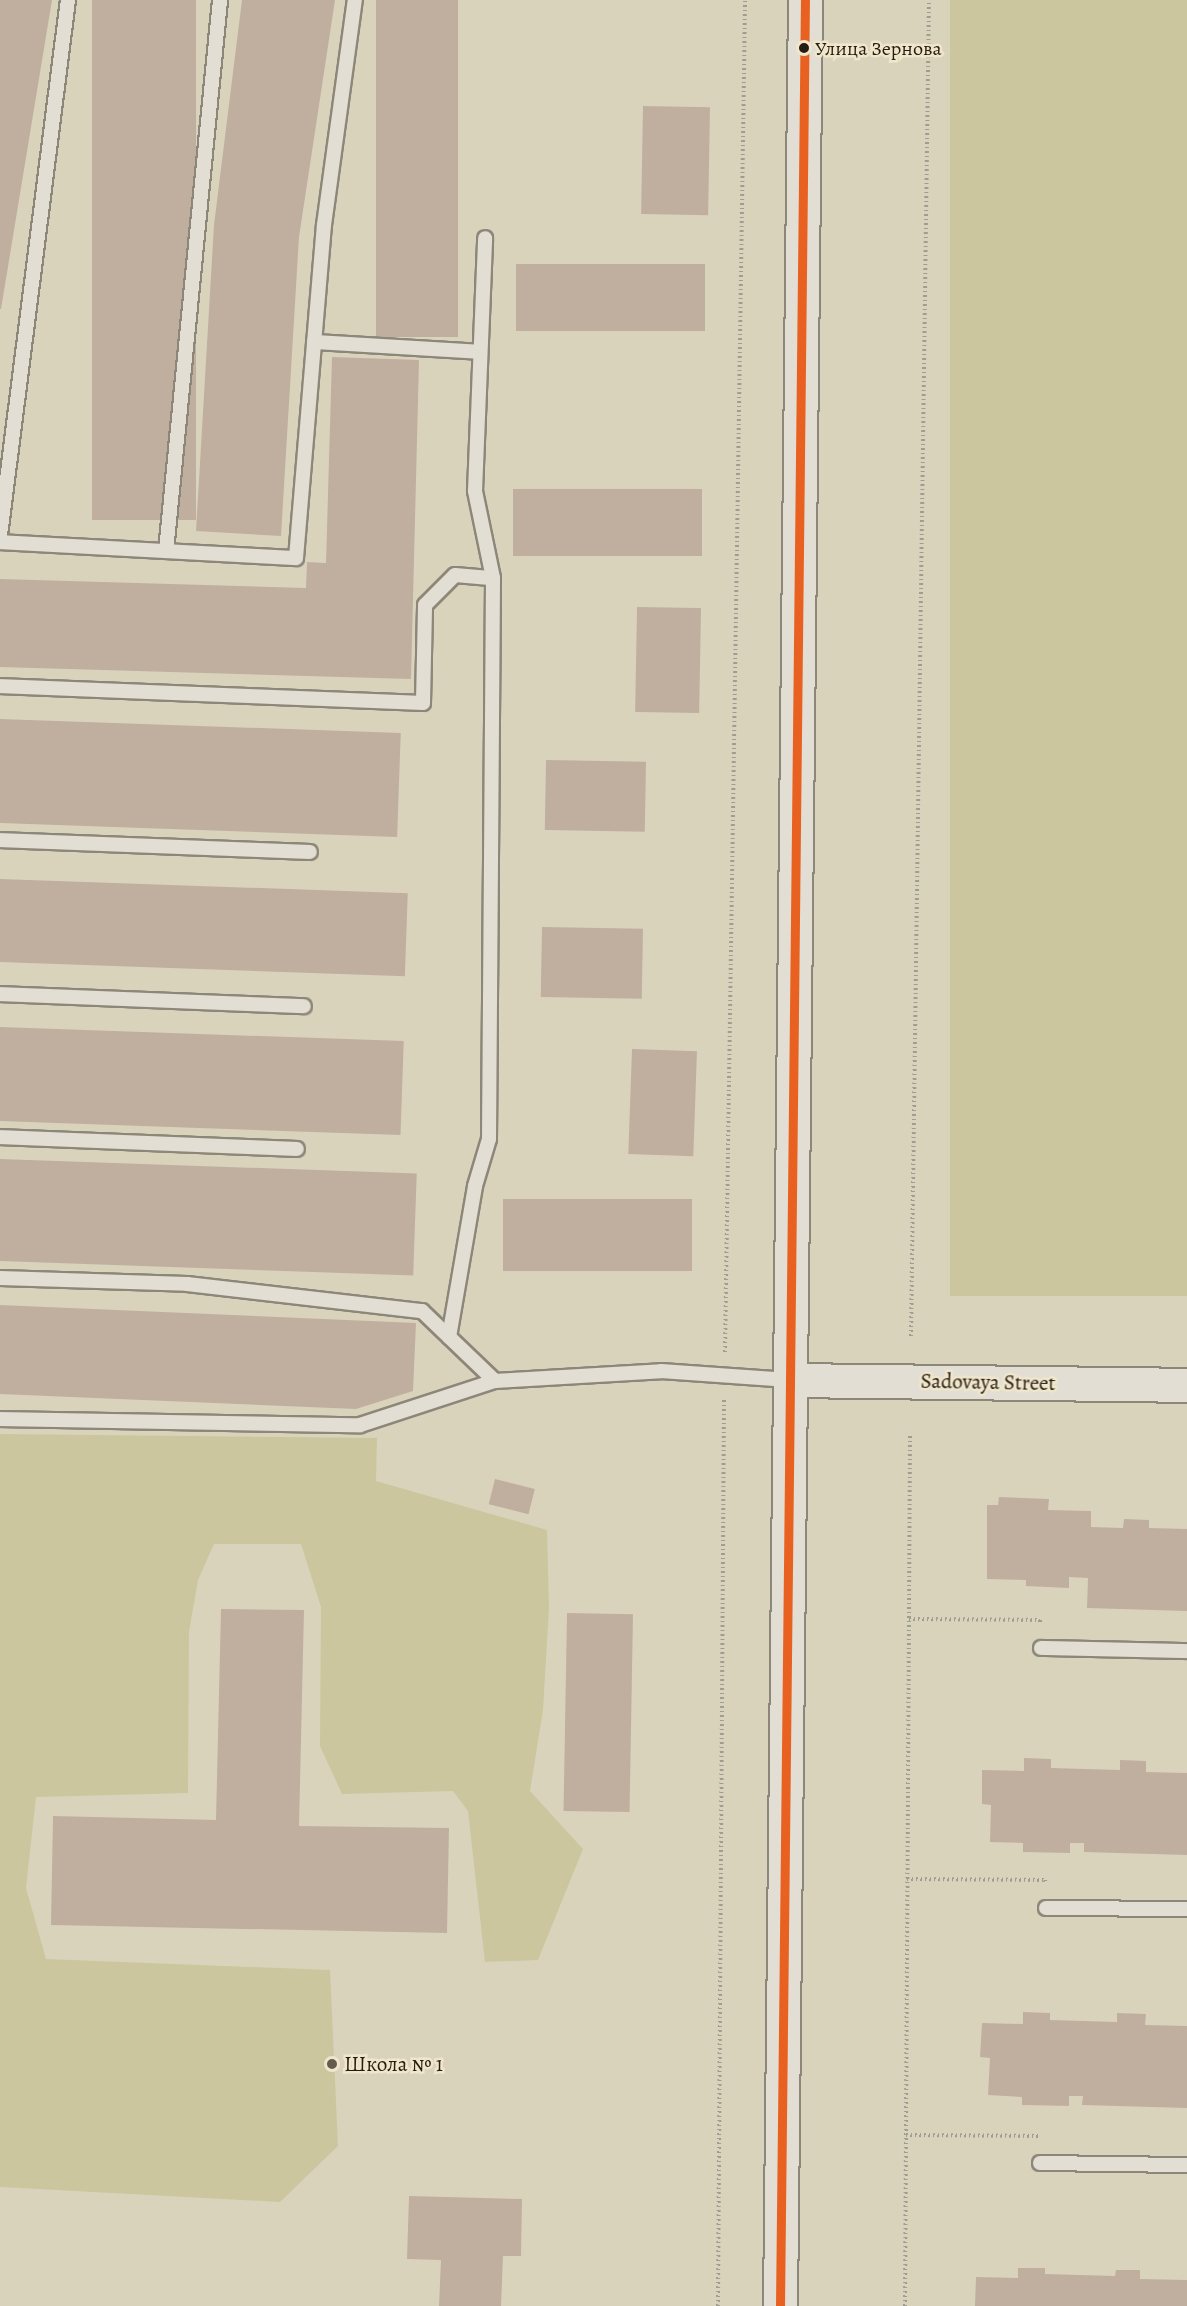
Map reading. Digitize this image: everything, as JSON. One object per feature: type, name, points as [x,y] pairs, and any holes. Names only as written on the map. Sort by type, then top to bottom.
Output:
[{"type":"main road","points":[[780,2306],[806,0]]},
{"type":"main road","name":"Sadovaya Street","points":[[789,1380],[1187,1386]]},
{"type":"lane","points":[[0,535],[68,0]]},
{"type":"lane","points":[[166,551],[220,0]]},
{"type":"lane","points":[[0,542],[296,558],[324,225],[356,0]]},
{"type":"lane","points":[[449,1336],[476,1186],[489,1139],[493,578],[475,491],[485,238]]},
{"type":"lane","points":[[314,342],[480,352]]},
{"type":"lane","points":[[0,686],[423,703],[425,605],[456,575],[493,578]]},
{"type":"lane","points":[[0,840],[310,852]]},
{"type":"lane","points":[[0,994],[304,1006]]},
{"type":"lane","points":[[0,1137],[297,1149]]},
{"type":"lane","points":[[0,1278],[187,1284],[422,1311],[495,1381]]},
{"type":"lane","points":[[0,1419],[360,1425],[495,1381],[661,1371],[789,1380]]},
{"type":"lane","points":[[1041,1648],[1187,1651]]},
{"type":"lane","points":[[1046,1908],[1187,1909]]},
{"type":"lane","points":[[1040,2163],[1187,2165]]},
{"type":"path","points":[[718,2306],[724,1375],[745,0]]},
{"type":"path","points":[[911,1336],[929,0]]},
{"type":"path","points":[[905,2306],[910,1436]]},
{"type":"path","points":[[909,1619],[1040,1620],[1041,1648]]},
{"type":"path","points":[[907,1879],[1046,1880],[1046,1908]]},
{"type":"path","points":[[906,2135],[1040,2136],[1040,2163]]},
{"type":"shaded area","points":[[950,0],[1187,0],[1187,1296],[950,1296]]},
{"type":"shaded area","points":[[0,1434],[377,1438],[376,1481],[547,1530],[549,1608],[543,1710],[530,1791],[583,1849],[538,1960],[485,1962],[468,1811],[453,1791],[342,1794],[320,1746],[321,1607],[301,1544],[214,1544],[198,1580],[189,1632],[188,1793],[36,1797],[26,1888],[46,1959],[330,1970],[338,2146],[280,2202],[0,2187]]},
{"type":"building","points":[[0,0],[52,0],[1,309],[0,309]]},
{"type":"building","points":[[92,0],[196,0],[196,520],[92,520]]},
{"type":"building","points":[[242,0],[335,0],[299,237],[281,536],[196,531],[214,225]]},
{"type":"building","points":[[376,0],[458,0],[458,337],[376,337]]},
{"type":"building","points":[[643,106],[710,107],[708,215],[641,214]]},
{"type":"building","points":[[516,264],[705,264],[705,331],[516,331]]},
{"type":"building","points":[[332,357],[419,360],[411,679],[0,667],[0,579],[306,588],[307,562],[326,563]]},
{"type":"building","points":[[513,489],[702,489],[702,556],[513,556]]},
{"type":"building","points":[[637,607],[701,608],[699,713],[635,712]]},
{"type":"building","points":[[0,719],[401,733],[397,837],[0,823]]},
{"type":"building","points":[[546,760],[646,762],[645,832],[545,830]]},
{"type":"building","points":[[0,879],[408,893],[405,976],[0,962]]},
{"type":"building","points":[[542,927],[643,929],[642,999],[541,997]]},
{"type":"building","points":[[0,1027],[404,1041],[400,1135],[0,1121]]},
{"type":"building","points":[[632,1049],[697,1051],[693,1156],[628,1154]]},
{"type":"building","points":[[0,1159],[417,1174],[413,1275],[0,1261]]},
{"type":"building","points":[[503,1199],[692,1199],[692,1271],[503,1271]]},
{"type":"building","points":[[0,1305],[416,1323],[413,1391],[356,1409],[0,1394]]},
{"type":"building","points":[[495,1479],[535,1489],[528,1514],[489,1504]]},
{"type":"building","points":[[999,1497],[1049,1499],[1048,1510],[1091,1511],[1091,1527],[1123,1528],[1124,1519],[1149,1520],[1149,1528],[1187,1529],[1187,1611],[1087,1608],[1088,1578],[1069,1577],[1069,1588],[1026,1586],[1026,1580],[987,1579],[987,1505],[998,1505]]},
{"type":"building","points":[[221,1609],[304,1610],[299,1826],[449,1828],[447,1933],[51,1925],[53,1816],[216,1820]]},
{"type":"building","points":[[567,1613],[633,1614],[630,1812],[564,1811]]},
{"type":"building","points":[[1024,1758],[1051,1759],[1051,1768],[1120,1770],[1120,1760],[1146,1761],[1146,1772],[1187,1773],[1187,1855],[1084,1852],[1084,1843],[1070,1843],[1070,1853],[1023,1852],[1023,1843],[990,1842],[991,1805],[982,1804],[982,1770],[1024,1771]]},
{"type":"building","points":[[1023,2012],[1050,2013],[1050,2020],[1117,2022],[1117,2013],[1146,2014],[1145,2025],[1187,2026],[1187,2108],[1082,2105],[1083,2096],[1069,2096],[1069,2106],[1022,2105],[1022,2097],[988,2095],[990,2058],[980,2057],[982,2023],[1023,2024]]},
{"type":"building","points":[[409,2196],[522,2199],[521,2256],[503,2256],[501,2306],[439,2306],[441,2260],[407,2259]]},
{"type":"building","points":[[1018,2268],[1045,2268],[1045,2274],[1115,2276],[1116,2270],[1140,2270],[1140,2279],[1187,2280],[1187,2306],[975,2306],[976,2277],[1018,2278]]},
{"type":"transit line","points":[[780,2306],[805,0]]},
{"type":"place","name":"Улица Зернова","points":[[804,48]]},
{"type":"place","name":"Школа № 1","points":[[332,2064]]}]
